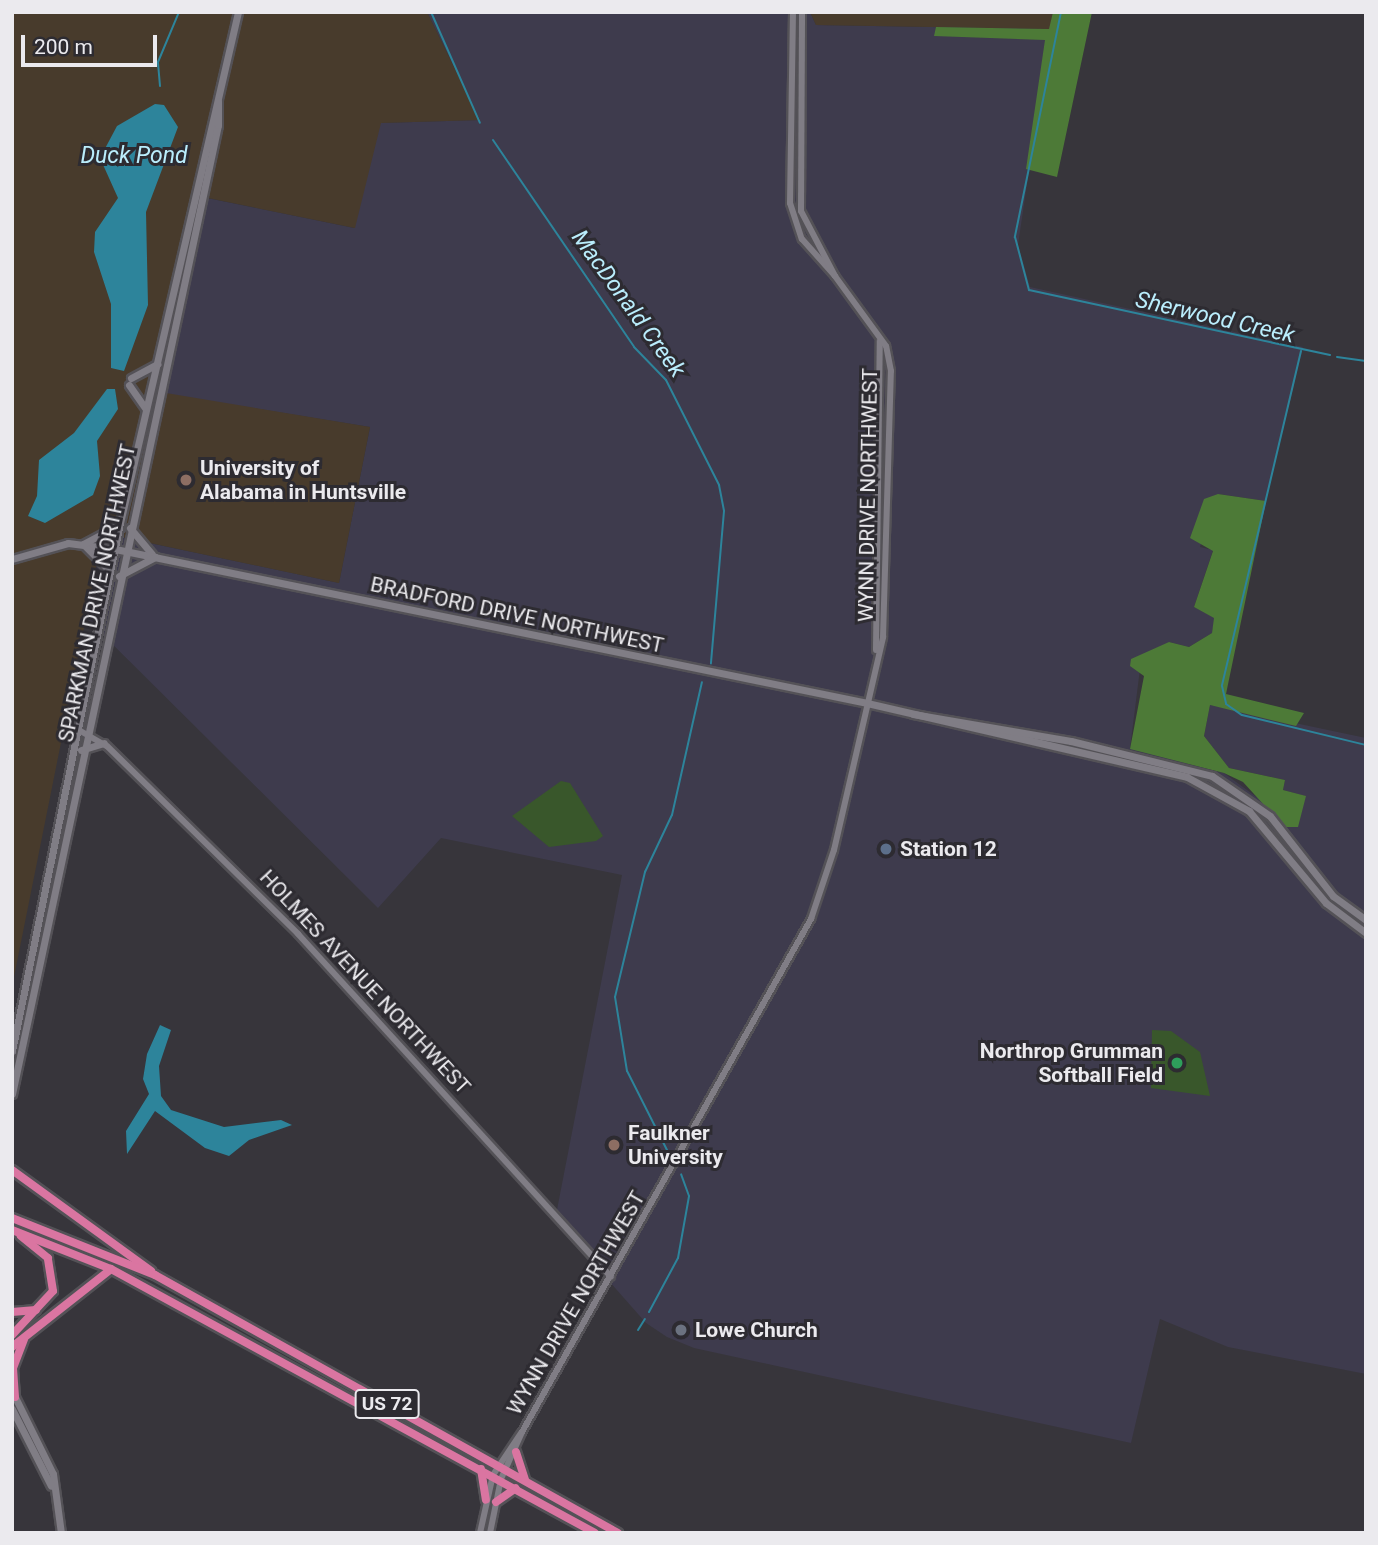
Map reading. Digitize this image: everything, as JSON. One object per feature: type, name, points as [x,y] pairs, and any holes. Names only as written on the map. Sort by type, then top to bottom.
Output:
[{"type":"highway","points":[[12,1162],[16,1173],[155,1275]]},
{"type":"highway","name":"US 72","points":[[12,1218],[155,1275],[618,1533]]},
{"type":"highway","points":[[12,1230],[41,1248],[53,1267],[53,1291],[12,1335]]},
{"type":"highway","name":"US 72","points":[[12,1230],[111,1269],[596,1533]]},
{"type":"highway","points":[[12,1348],[111,1269]]},
{"type":"highway","points":[[12,1312],[39,1309]]},
{"type":"highway","points":[[14,1394],[13,1368],[24,1338]]},
{"type":"highway","points":[[516,1452],[525,1480]]},
{"type":"highway","points":[[481,1469],[486,1500]]},
{"type":"highway","points":[[496,1502],[516,1488]]},
{"type":"main road","name":"SPARKMAN DRIVE NORTHWEST","points":[[12,1051],[81,730],[119,576],[120,523],[238,12]]},
{"type":"main road","name":"SPARKMAN DRIVE NORTHWEST","points":[[12,1094],[80,750],[81,730],[110,571],[130,527],[219,125],[218,101]]},
{"type":"main road","points":[[146,410],[130,382],[158,363]]},
{"type":"main road","points":[[83,544],[120,523]]},
{"type":"main road","points":[[119,576],[156,557],[130,527]]},
{"type":"main road","points":[[83,544],[110,571]]},
{"type":"main road","points":[[12,559],[25,554],[83,544],[119,550]]},
{"type":"main road","name":"BRADFORD DRIVE NORTHWEST","points":[[119,550],[867,704],[1207,785],[1252,814],[1326,903],[1366,933]]},
{"type":"main road","name":"BRADFORD DRIVE NORTHWEST","points":[[912,714],[943,715],[1212,776],[1270,816],[1333,895],[1366,920]]},
{"type":"main road","points":[[80,750],[104,743]]},
{"type":"main road","points":[[14,1394],[53,1474],[52,1486],[61,1533]]},
{"type":"main road","points":[[12,1409],[52,1486]]},
{"type":"street","name":"WYNN DRIVE NORTHWEST","points":[[793,12],[790,203],[802,239],[835,276]]},
{"type":"street","name":"WYNN DRIVE NORTHWEST","points":[[503,1467],[516,1452],[522,1432],[811,919],[834,850],[876,652],[883,637],[892,415],[891,371],[880,341],[835,276],[807,228],[797,192],[802,12]]},
{"type":"street","name":"HOLMES AVENUE NORTHWEST","points":[[81,730],[104,743],[298,934],[611,1277]]},
{"type":"street","points":[[480,1533],[486,1500],[522,1432]]},
{"type":"street","points":[[490,1533],[496,1502],[497,1477]]},
{"type":"shaded area","name":"University of Alabama in Huntsville","points":[[12,12],[427,12],[480,120],[381,123],[355,228],[208,198],[166,393],[370,427],[339,583],[103,533],[12,987]]},
{"type":"shaded area","points":[[427,12],[810,12],[816,25],[1050,29],[1018,245],[1030,287],[1303,347],[1266,501],[1218,494],[1200,547],[1213,550],[1194,607],[1215,618],[1212,633],[1189,647],[1169,642],[1140,669],[1130,748],[1224,773],[1297,827],[1305,796],[1283,790],[1285,780],[1229,768],[1204,736],[1210,705],[1366,738],[1366,1374],[1228,1347],[1160,1319],[1131,1443],[694,1348],[667,1337],[646,1323],[555,1220],[622,875],[441,838],[378,908],[88,620],[102,533],[339,583],[370,427],[166,394],[207,198],[354,228],[380,123],[480,120]]},
{"type":"shaded area","points":[[810,12],[1053,12],[1050,29],[816,25]]},
{"type":"green space","points":[[1053,12],[1092,12],[1057,177],[1026,169],[1045,40],[934,36],[936,27],[1049,29]]},
{"type":"green space","points":[[1218,494],[1266,501],[1226,694],[1304,713],[1296,726],[1210,705],[1204,736],[1229,768],[1285,780],[1283,790],[1306,796],[1298,827],[1284,827],[1243,782],[1224,773],[1130,749],[1144,676],[1130,666],[1131,659],[1169,642],[1189,647],[1212,633],[1214,618],[1194,607],[1213,551],[1190,538],[1204,499]]},
{"type":"green space","points":[[561,781],[570,783],[603,836],[596,841],[549,847],[512,816]]},
{"type":"green space","name":"Northrop Grumman Softball Field","points":[[1152,1030],[1171,1031],[1200,1052],[1210,1096],[1151,1088]]},
{"type":"water","name":"Duck Pond","points":[[155,104],[164,105],[178,127],[146,212],[148,305],[124,371],[111,368],[111,304],[94,252],[95,232],[118,198],[100,158],[117,126]]},
{"type":"water","points":[[107,389],[115,389],[118,409],[97,441],[100,476],[93,495],[45,523],[28,516],[37,496],[39,460],[74,433]]},
{"type":"water","points":[[160,1025],[171,1030],[159,1066],[161,1096],[171,1110],[224,1127],[281,1120],[292,1125],[249,1140],[229,1156],[205,1148],[155,1111],[127,1154],[126,1131],[149,1094],[143,1079],[147,1054]]},
{"type":"waterway","points":[[160,86],[158,62],[179,12]]},
{"type":"waterway","name":"MacDonald Creek","points":[[431,12],[480,123]]},
{"type":"waterway","name":"Sherwood Creek","points":[[1061,12],[1015,237],[1029,290],[1330,355]]},
{"type":"waterway","name":"MacDonald Creek","points":[[493,140],[634,347],[666,380],[719,485],[724,511],[711,663]]},
{"type":"waterway","name":"Sherwood Creek","points":[[1301,351],[1222,686],[1226,704],[1242,715],[1366,745]]},
{"type":"waterway","points":[[1337,357],[1366,361]]},
{"type":"waterway","name":"MacDonald Creek","points":[[668,1152],[627,1071],[615,997],[645,872],[672,815],[702,682]]},
{"type":"waterway","name":"MacDonald Creek","points":[[649,1312],[678,1258],[689,1196],[681,1174]]},
{"type":"waterway","name":"MacDonald Creek","points":[[638,1330],[645,1319]]},
{"type":"place","name":"University of Alabama in Huntsville","points":[[186,480]]},
{"type":"place","name":"Station 12","points":[[886,849]]},
{"type":"place","name":"Northrop Grumman Softball Field","points":[[1177,1063]]},
{"type":"place","name":"Faulkner University","points":[[614,1145]]},
{"type":"place","name":"Lowe Church","points":[[681,1330]]}]
